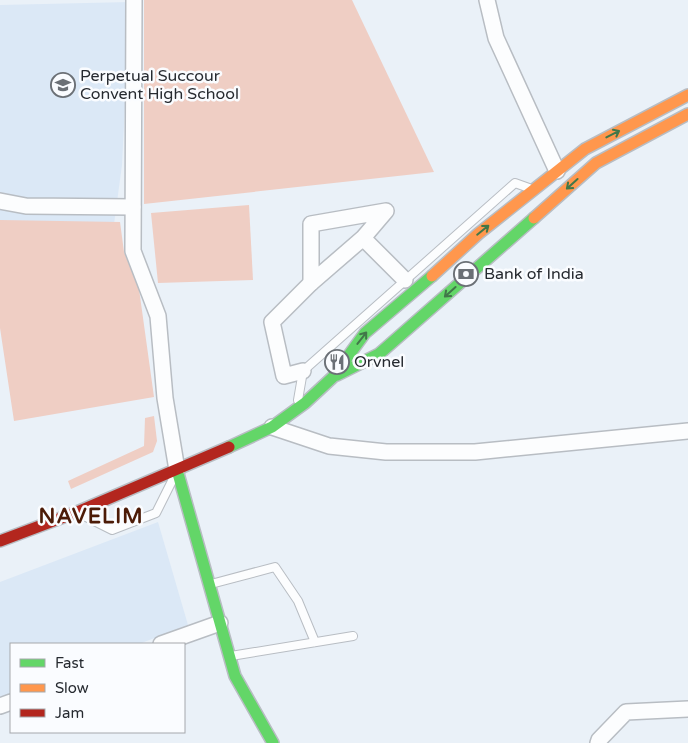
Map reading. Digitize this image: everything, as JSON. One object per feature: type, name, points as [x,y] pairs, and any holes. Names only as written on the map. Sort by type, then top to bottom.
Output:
[{"type":"main road","points":[[0,541],[77,512],[272,427],[333,377],[365,333],[412,294],[478,234],[533,190],[585,149],[688,95]]},
{"type":"main road","points":[[333,377],[379,354],[596,163],[688,114]]},
{"type":"main road","points":[[177,470],[235,676],[273,743]]},
{"type":"street","points":[[134,0],[133,251],[158,316],[165,398],[177,470]]},
{"type":"street","points":[[487,0],[496,38],[557,171]]},
{"type":"street","points":[[0,201],[26,206],[133,207]]},
{"type":"street","points":[[303,371],[284,376],[272,322],[311,283],[363,238],[386,212],[311,224],[311,283]]},
{"type":"street","points":[[363,238],[405,280]]},
{"type":"street","points":[[272,427],[329,446],[386,452],[475,452],[688,431]]},
{"type":"street","points":[[163,643],[220,623]]},
{"type":"street","points":[[598,743],[626,712],[688,709]]},
{"type":"lane","points":[[297,408],[303,371],[515,183],[533,190]]},
{"type":"lane","points":[[77,512],[112,530],[156,513],[177,470]]},
{"type":"lane","points":[[209,584],[275,568],[298,602],[315,642]]},
{"type":"lane","points":[[229,656],[353,636]]},
{"type":"shaded area","points":[[144,0],[352,0],[434,172],[144,204]]},
{"type":"shaded area","name":"Perpetual Succour Convent High School","points":[[130,2],[122,165],[114,224],[0,230],[0,5]]},
{"type":"shaded area","points":[[249,205],[253,280],[158,283],[151,213]]},
{"type":"shaded area","points":[[0,220],[120,222],[124,252],[139,289],[154,397],[14,421],[0,328]]},
{"type":"shaded area","points":[[154,416],[157,441],[153,452],[71,489],[68,481],[144,446],[145,418]]},
{"type":"shaded area","points":[[158,522],[188,625],[142,643],[10,643],[10,694],[0,698],[0,582]]},
{"type":"traffic: fast","points":[[337,375],[379,354],[534,218]]},
{"type":"traffic: fast","points":[[229,447],[272,427],[305,403],[333,377],[365,333],[432,276]]},
{"type":"traffic: fast","points":[[177,470],[235,676],[273,743]]},
{"type":"traffic: slow","points":[[432,276],[478,234],[585,149],[688,95]]},
{"type":"traffic: slow","points":[[534,218],[596,163],[688,114]]},
{"type":"traffic: jam","points":[[0,541],[77,512],[229,447]]},
{"type":"place","name":"Perpetual Succour Convent High School","points":[[63,85]]},
{"type":"place","name":"Bank of India","points":[[466,274]]},
{"type":"place","name":"Orvnel","points":[[337,362]]},
{"type":"district","name":"NAVELIM","points":[[91,516]]}]
